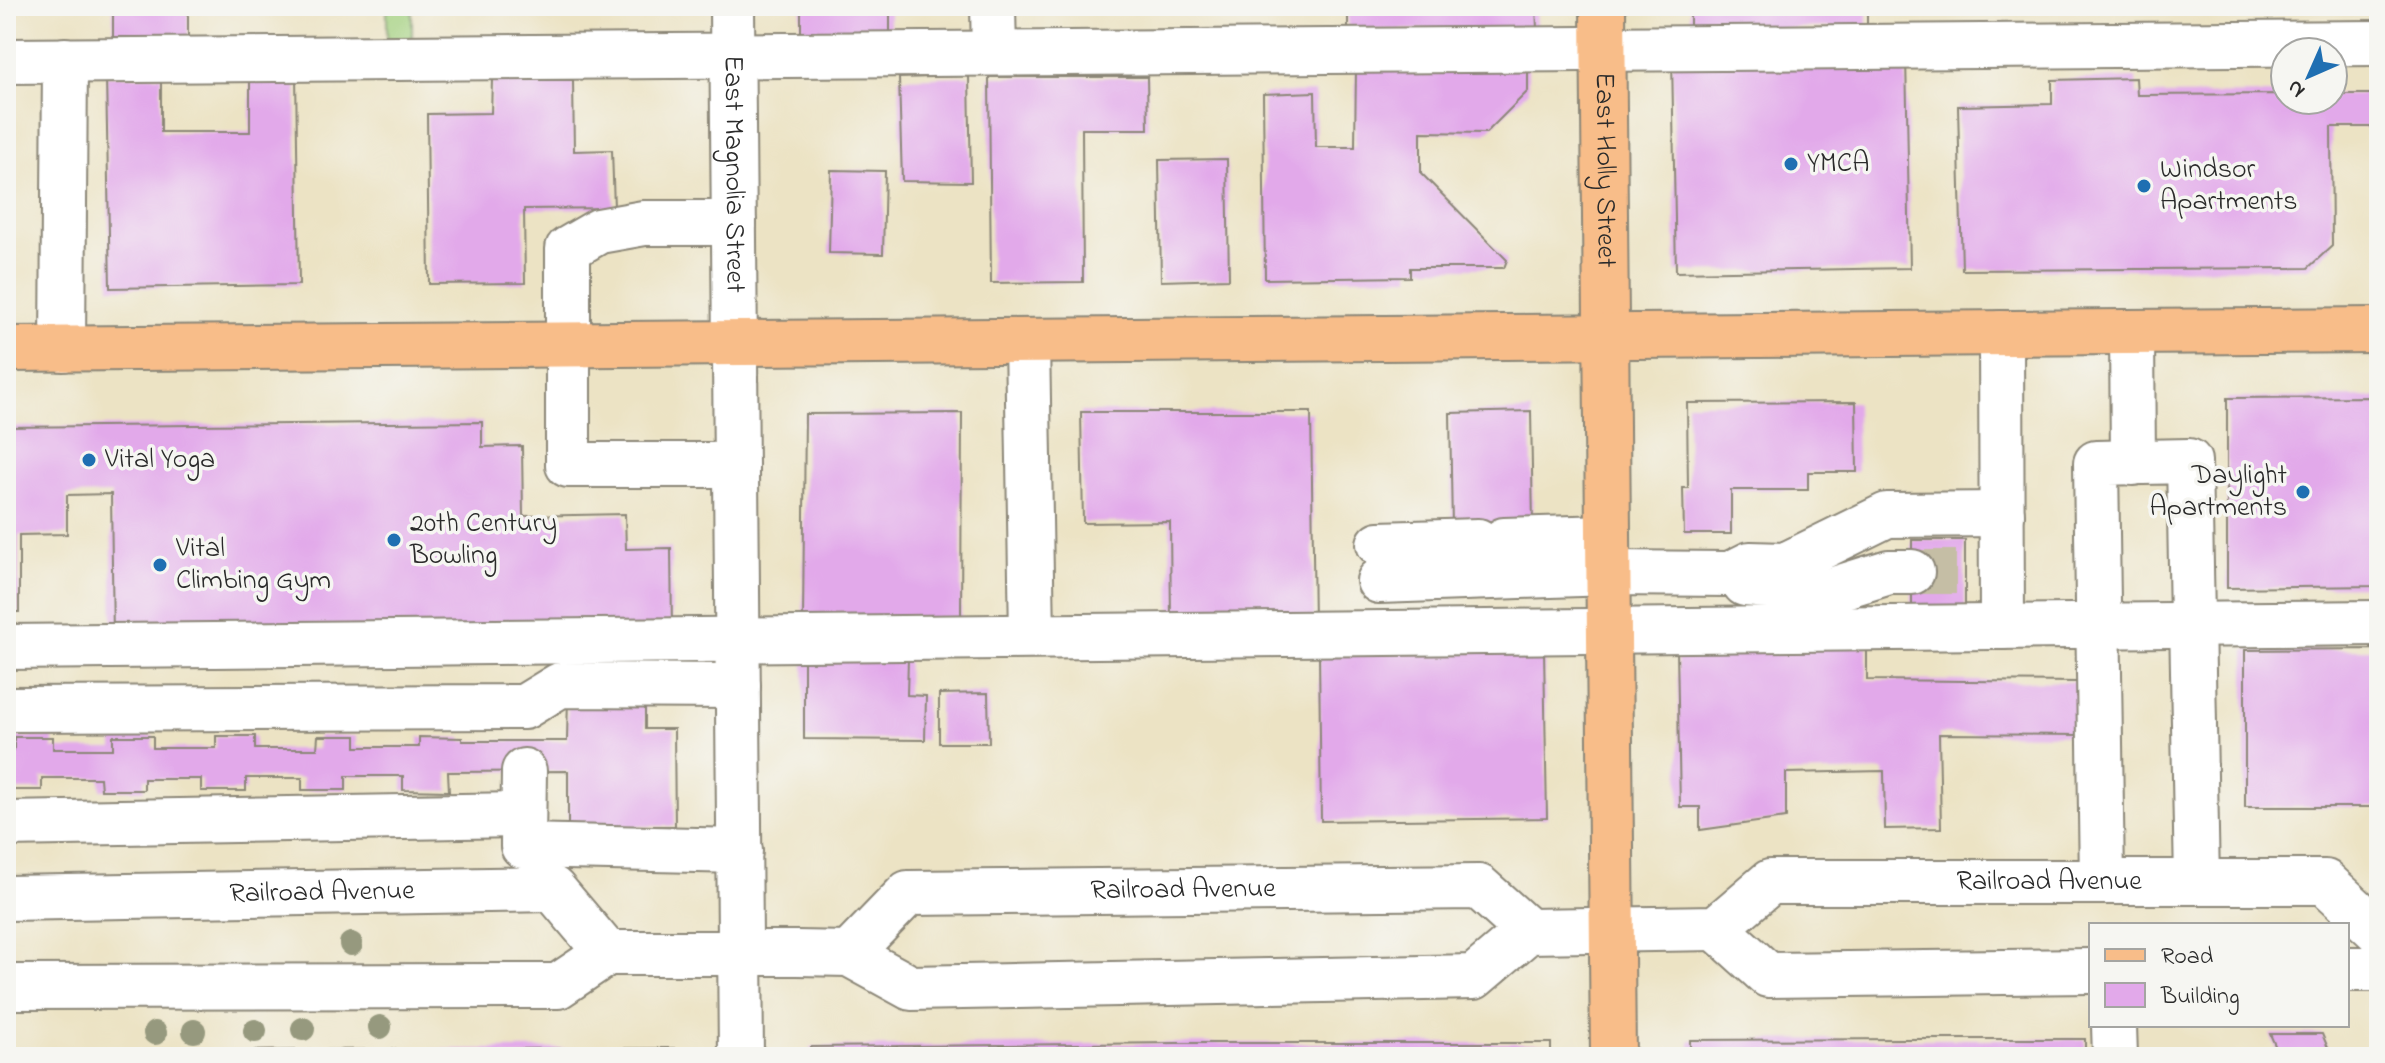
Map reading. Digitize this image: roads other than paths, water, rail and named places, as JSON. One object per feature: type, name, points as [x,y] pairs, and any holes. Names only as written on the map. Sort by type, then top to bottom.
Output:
[{"type":"main road","name":"East Holly Street","points":[[1603,6],[1613,1057]]},
{"type":"main road","points":[[6,349],[2379,330]]},
{"type":"street","name":"East Magnolia Street","points":[[732,6],[741,1057]]},
{"type":"street","points":[[993,6],[994,53]]},
{"type":"street","points":[[6,61],[2379,43]]},
{"type":"street","points":[[63,349],[65,60]]},
{"type":"street","points":[[734,223],[644,223],[599,231],[568,249],[568,465],[736,465]]},
{"type":"street","points":[[2132,332],[2133,463]]},
{"type":"street","points":[[2001,333],[2002,514],[1984,572],[2002,627]]},
{"type":"street","points":[[1027,341],[1032,636]]},
{"type":"street","points":[[2102,882],[2096,463],[2189,461],[2197,882]]},
{"type":"street","points":[[1730,574],[1750,564],[1785,565],[1887,515],[2002,514]]},
{"type":"street","points":[[1608,555],[1379,562],[1491,540],[1608,555],[1730,574],[1749,586],[1828,591],[1889,572],[1912,572]]},
{"type":"street","points":[[6,647],[2379,623]]},
{"type":"street","points":[[523,889],[524,740],[560,685],[738,686]]},
{"type":"street","points":[[6,709],[524,740]]},
{"type":"street","points":[[6,824],[523,830],[740,851]]},
{"type":"street","name":"Railroad Avenue","points":[[1716,928],[1770,882],[2325,882],[2379,932]]},
{"type":"street","name":"Railroad Avenue","points":[[849,954],[908,893],[1479,887],[1528,931]]},
{"type":"street","name":"Railroad Avenue","points":[[6,898],[553,889],[607,953]]},
{"type":"street","points":[[6,987],[558,986],[607,953],[849,954],[911,988],[1474,977],[1528,931],[1716,928],[1768,975],[2089,971]]},
{"type":"street","points":[[2349,969],[2379,969]]},
{"type":"street","points":[[2114,1027],[2115,1057]]},
{"type":"tunnel","points":[[1912,572],[1965,572]]},
{"type":"place","name":"YMCA","points":[[1791,164]]},
{"type":"place","name":"Windsor Apartments","points":[[2144,186]]},
{"type":"place","name":"Vital Yoga","points":[[89,460]]},
{"type":"place","name":"Daylight Apartments","points":[[2303,492]]},
{"type":"place","name":"20th Century Bowling","points":[[394,540]]},
{"type":"place","name":"Vital Climbing Gym","points":[[160,565]]}]
